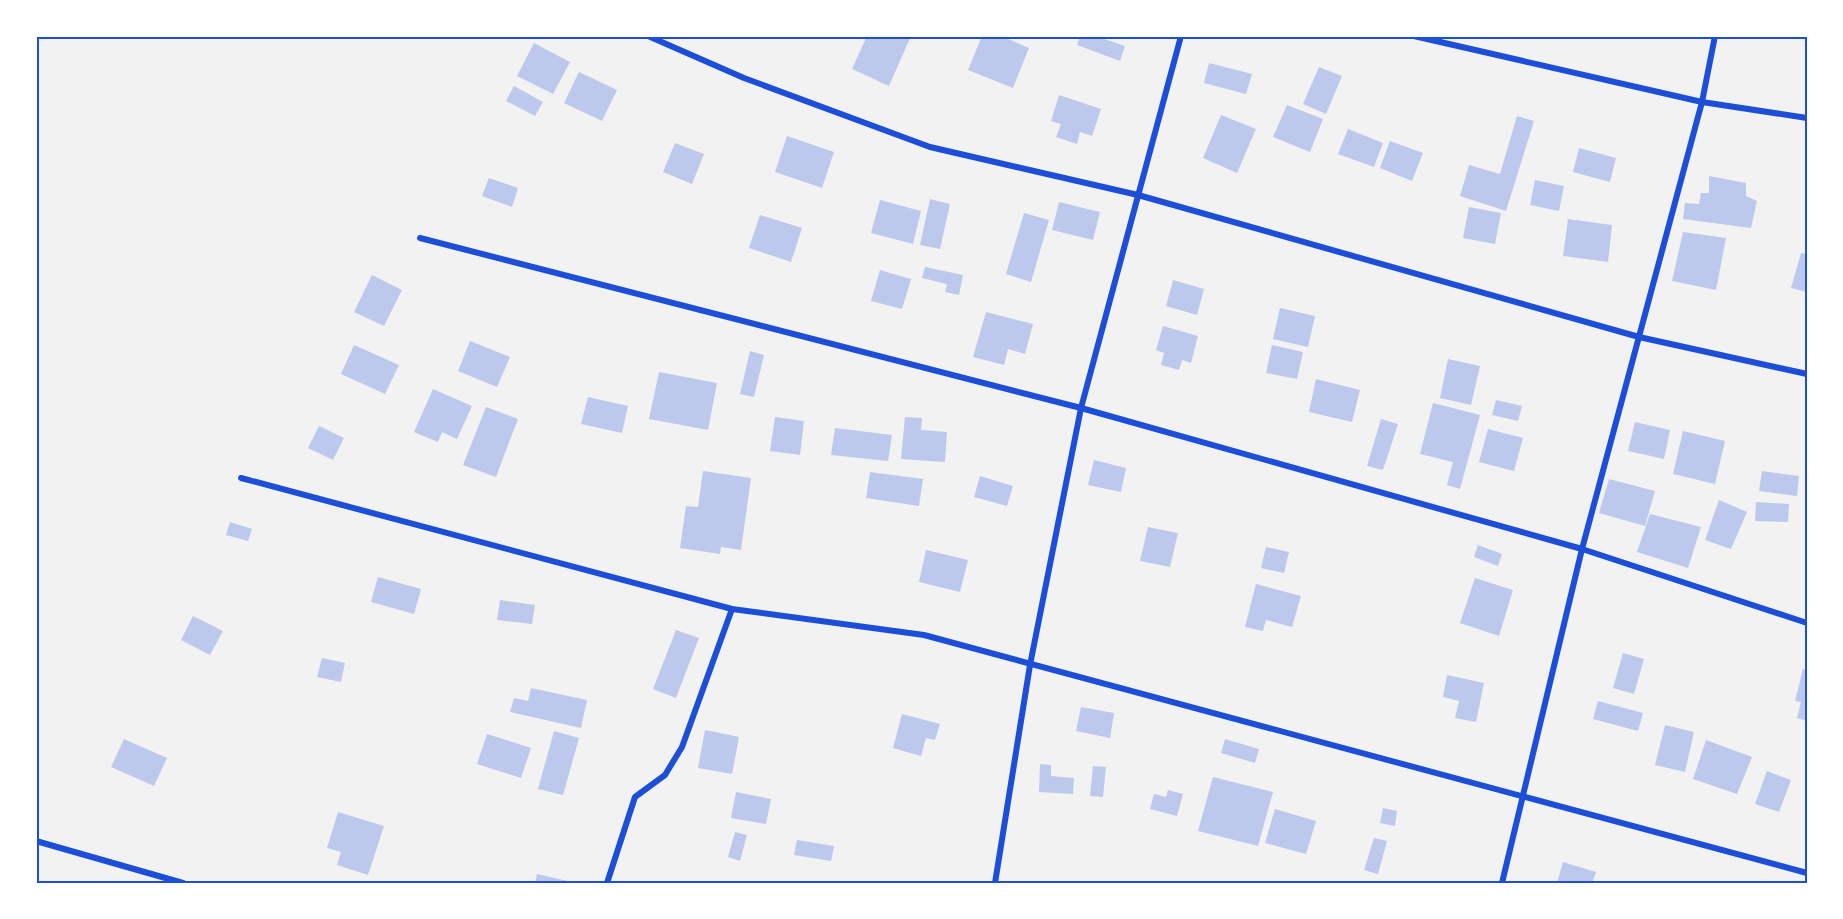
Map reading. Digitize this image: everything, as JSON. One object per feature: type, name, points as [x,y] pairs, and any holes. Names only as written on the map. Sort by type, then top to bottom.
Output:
[{"type":"street","points":[[648,36],[744,78],[930,147],[1138,195],[1640,337],[1807,374]]},
{"type":"street","points":[[995,883],[1030,665],[1081,408],[1181,36]]},
{"type":"street","points":[[1414,36],[1702,102],[1807,118]]},
{"type":"street","points":[[1502,883],[1582,549],[1702,102],[1715,36]]},
{"type":"street","points":[[420,238],[1081,408],[1582,549],[1807,623]]},
{"type":"street","points":[[241,478],[732,609],[924,635],[1807,873]]},
{"type":"street","points":[[607,883],[635,796],[666,775],[682,747],[732,609]]},
{"type":"street","points":[[36,841],[183,883]]},
{"type":"building","points":[[867,36],[910,38],[889,86],[852,69]]},
{"type":"building","points":[[982,36],[1001,36],[1029,48],[1013,88],[968,70]]},
{"type":"building","points":[[1080,36],[1095,36],[1125,46],[1120,61],[1077,45]]},
{"type":"building","points":[[534,43],[570,62],[553,94],[517,76]]},
{"type":"building","points":[[1209,63],[1252,74],[1246,94],[1204,83]]},
{"type":"building","points":[[1319,67],[1342,76],[1326,114],[1303,104]]},
{"type":"building","points":[[579,72],[617,90],[602,121],[564,103]]},
{"type":"building","points":[[514,86],[543,102],[535,116],[506,101]]},
{"type":"building","points":[[1059,95],[1101,109],[1092,136],[1080,132],[1077,144],[1056,137],[1061,124],[1051,121]]},
{"type":"building","points":[[1287,105],[1323,119],[1310,152],[1273,137]]},
{"type":"building","points":[[1221,115],[1256,129],[1237,173],[1203,158]]},
{"type":"building","points":[[1517,116],[1534,121],[1506,211],[1460,196],[1469,165],[1500,174]]},
{"type":"building","points":[[1348,129],[1383,143],[1374,167],[1338,154]]},
{"type":"building","points":[[787,136],[834,152],[822,188],[775,172]]},
{"type":"building","points":[[1390,141],[1423,153],[1412,181],[1380,168]]},
{"type":"building","points":[[675,143],[704,154],[692,184],[663,172]]},
{"type":"building","points":[[1579,148],[1616,158],[1610,182],[1573,172]]},
{"type":"building","points":[[1709,176],[1746,183],[1746,196],[1757,201],[1751,228],[1683,219],[1685,203],[1699,204],[1701,193],[1709,193]]},
{"type":"building","points":[[489,178],[518,188],[512,207],[482,196]]},
{"type":"building","points":[[1535,180],[1564,186],[1559,211],[1530,205]]},
{"type":"building","points":[[930,199],[950,204],[940,249],[920,245]]},
{"type":"building","points":[[880,200],[921,211],[913,244],[871,233]]},
{"type":"building","points":[[1059,202],[1100,212],[1093,240],[1052,230]]},
{"type":"building","points":[[1469,207],[1501,213],[1495,244],[1463,238]]},
{"type":"building","points":[[1024,213],[1049,220],[1031,282],[1006,274]]},
{"type":"building","points":[[760,215],[802,228],[791,262],[749,248]]},
{"type":"building","points":[[1568,219],[1612,225],[1608,262],[1563,256]]},
{"type":"building","points":[[1683,232],[1726,238],[1716,290],[1672,281]]},
{"type":"building","points":[[1801,253],[1807,254],[1807,292],[1791,288]]},
{"type":"building","points":[[925,267],[963,275],[959,295],[945,292],[947,284],[922,278]]},
{"type":"building","points":[[880,270],[911,279],[902,309],[871,301]]},
{"type":"building","points":[[372,275],[402,290],[384,326],[354,312]]},
{"type":"building","points":[[1173,280],[1204,289],[1197,315],[1166,306]]},
{"type":"building","points":[[1280,308],[1315,316],[1308,347],[1273,339]]},
{"type":"building","points":[[986,312],[1033,324],[1025,354],[1008,349],[1004,365],[973,357]]},
{"type":"building","points":[[1163,326],[1198,336],[1191,363],[1182,360],[1179,370],[1161,365],[1164,353],[1156,350]]},
{"type":"building","points":[[470,341],[510,357],[497,387],[458,371]]},
{"type":"building","points":[[354,345],[399,365],[385,394],[341,374]]},
{"type":"building","points":[[1272,345],[1303,352],[1297,379],[1266,373]]},
{"type":"building","points":[[750,351],[764,355],[754,397],[740,394]]},
{"type":"building","points":[[1448,359],[1480,366],[1471,405],[1440,398]]},
{"type":"building","points":[[659,372],[717,383],[708,430],[649,419]]},
{"type":"building","points":[[1316,379],[1360,390],[1352,422],[1309,412]]},
{"type":"building","points":[[433,389],[472,406],[457,439],[442,432],[438,442],[414,432]]},
{"type":"building","points":[[588,397],[628,406],[622,433],[581,424]]},
{"type":"building","points":[[1496,400],[1522,406],[1518,421],[1492,415]]},
{"type":"building","points":[[1433,403],[1480,415],[1460,489],[1447,485],[1453,462],[1420,454]]},
{"type":"building","points":[[486,407],[518,419],[496,477],[463,465]]},
{"type":"building","points":[[775,417],[804,421],[800,455],[770,451]]},
{"type":"building","points":[[905,417],[922,418],[921,430],[947,432],[945,462],[901,459]]},
{"type":"building","points":[[1381,419],[1398,424],[1383,470],[1367,466]]},
{"type":"building","points":[[1635,422],[1670,430],[1664,459],[1628,451]]},
{"type":"building","points":[[319,426],[344,438],[333,460],[308,448]]},
{"type":"building","points":[[835,428],[892,435],[888,461],[831,455]]},
{"type":"building","points":[[1488,429],[1523,438],[1514,471],[1479,462]]},
{"type":"building","points":[[1683,431],[1725,441],[1715,484],[1673,474]]},
{"type":"building","points":[[1094,460],[1126,468],[1121,492],[1088,485]]},
{"type":"building","points":[[703,471],[751,478],[741,550],[721,547],[720,554],[680,548],[686,506],[698,507]]},
{"type":"building","points":[[1762,471],[1799,476],[1797,496],[1759,491]]},
{"type":"building","points":[[870,472],[923,479],[919,506],[866,498]]},
{"type":"building","points":[[980,476],[1013,486],[1007,506],[974,497]]},
{"type":"building","points":[[1609,479],[1655,491],[1645,526],[1599,513]]},
{"type":"building","points":[[1719,500],[1747,512],[1731,549],[1705,540]]},
{"type":"building","points":[[1756,502],[1789,504],[1788,522],[1755,521]]},
{"type":"building","points":[[1650,514],[1701,527],[1688,568],[1637,552]]},
{"type":"building","points":[[230,522],[252,529],[248,541],[226,535]]},
{"type":"building","points":[[1148,527],[1178,533],[1170,567],[1140,561]]},
{"type":"building","points":[[1478,545],[1502,554],[1498,566],[1474,557]]},
{"type":"building","points":[[1266,547],[1289,552],[1284,573],[1261,568]]},
{"type":"building","points":[[926,550],[968,560],[960,592],[919,582]]},
{"type":"building","points":[[378,577],[421,589],[414,614],[371,602]]},
{"type":"building","points":[[1475,578],[1513,590],[1499,636],[1460,623]]},
{"type":"building","points":[[1256,584],[1301,596],[1292,627],[1266,620],[1263,631],[1245,627]]},
{"type":"building","points":[[500,600],[535,605],[532,624],[497,620]]},
{"type":"building","points":[[193,616],[223,631],[210,655],[181,640]]},
{"type":"building","points":[[676,630],[699,638],[676,698],[653,689]]},
{"type":"building","points":[[1623,653],[1644,659],[1634,694],[1613,688]]},
{"type":"building","points":[[322,658],[345,663],[341,682],[317,677]]},
{"type":"building","points":[[1803,669],[1807,670],[1807,721],[1797,718],[1801,702],[1795,701]]},
{"type":"building","points":[[1447,675],[1484,683],[1476,722],[1455,718],[1459,701],[1443,697]]},
{"type":"building","points":[[531,688],[587,700],[581,728],[510,712],[514,698],[528,701]]},
{"type":"building","points":[[1598,701],[1643,713],[1638,731],[1593,719]]},
{"type":"building","points":[[1081,707],[1114,713],[1110,738],[1076,731]]},
{"type":"building","points":[[902,714],[940,724],[935,740],[926,738],[921,756],[893,748]]},
{"type":"building","points":[[1665,725],[1694,732],[1685,772],[1655,765]]},
{"type":"building","points":[[705,730],[739,737],[732,774],[698,768]]},
{"type":"building","points":[[554,731],[579,738],[563,795],[538,789]]},
{"type":"building","points":[[487,734],[531,748],[521,778],[477,764]]},
{"type":"building","points":[[124,739],[167,758],[154,786],[111,767]]},
{"type":"building","points":[[1225,739],[1259,749],[1255,763],[1221,753]]},
{"type":"building","points":[[1706,740],[1752,757],[1737,794],[1693,779]]},
{"type":"building","points":[[1040,764],[1051,765],[1051,776],[1074,778],[1073,794],[1039,792]]},
{"type":"building","points":[[1093,766],[1106,767],[1103,797],[1090,796]]},
{"type":"building","points":[[1767,771],[1791,780],[1779,812],[1755,804]]},
{"type":"building","points":[[1213,777],[1273,792],[1258,846],[1198,831]]},
{"type":"building","points":[[1168,790],[1183,794],[1177,816],[1150,809],[1154,794],[1166,797]]},
{"type":"building","points":[[736,792],[771,799],[766,824],[731,818]]},
{"type":"building","points":[[1383,808],[1397,811],[1395,826],[1380,823]]},
{"type":"building","points":[[1275,809],[1316,821],[1306,854],[1265,843]]},
{"type":"building","points":[[338,812],[384,826],[368,875],[337,865],[341,852],[327,848]]},
{"type":"building","points":[[735,832],[747,835],[740,861],[728,857]]},
{"type":"building","points":[[1374,838],[1387,841],[1378,874],[1364,870]]},
{"type":"building","points":[[797,840],[834,846],[831,861],[794,855]]},
{"type":"building","points":[[1563,862],[1596,872],[1592,883],[1557,883]]},
{"type":"building","points":[[537,874],[572,882],[572,883],[535,883]]}]
